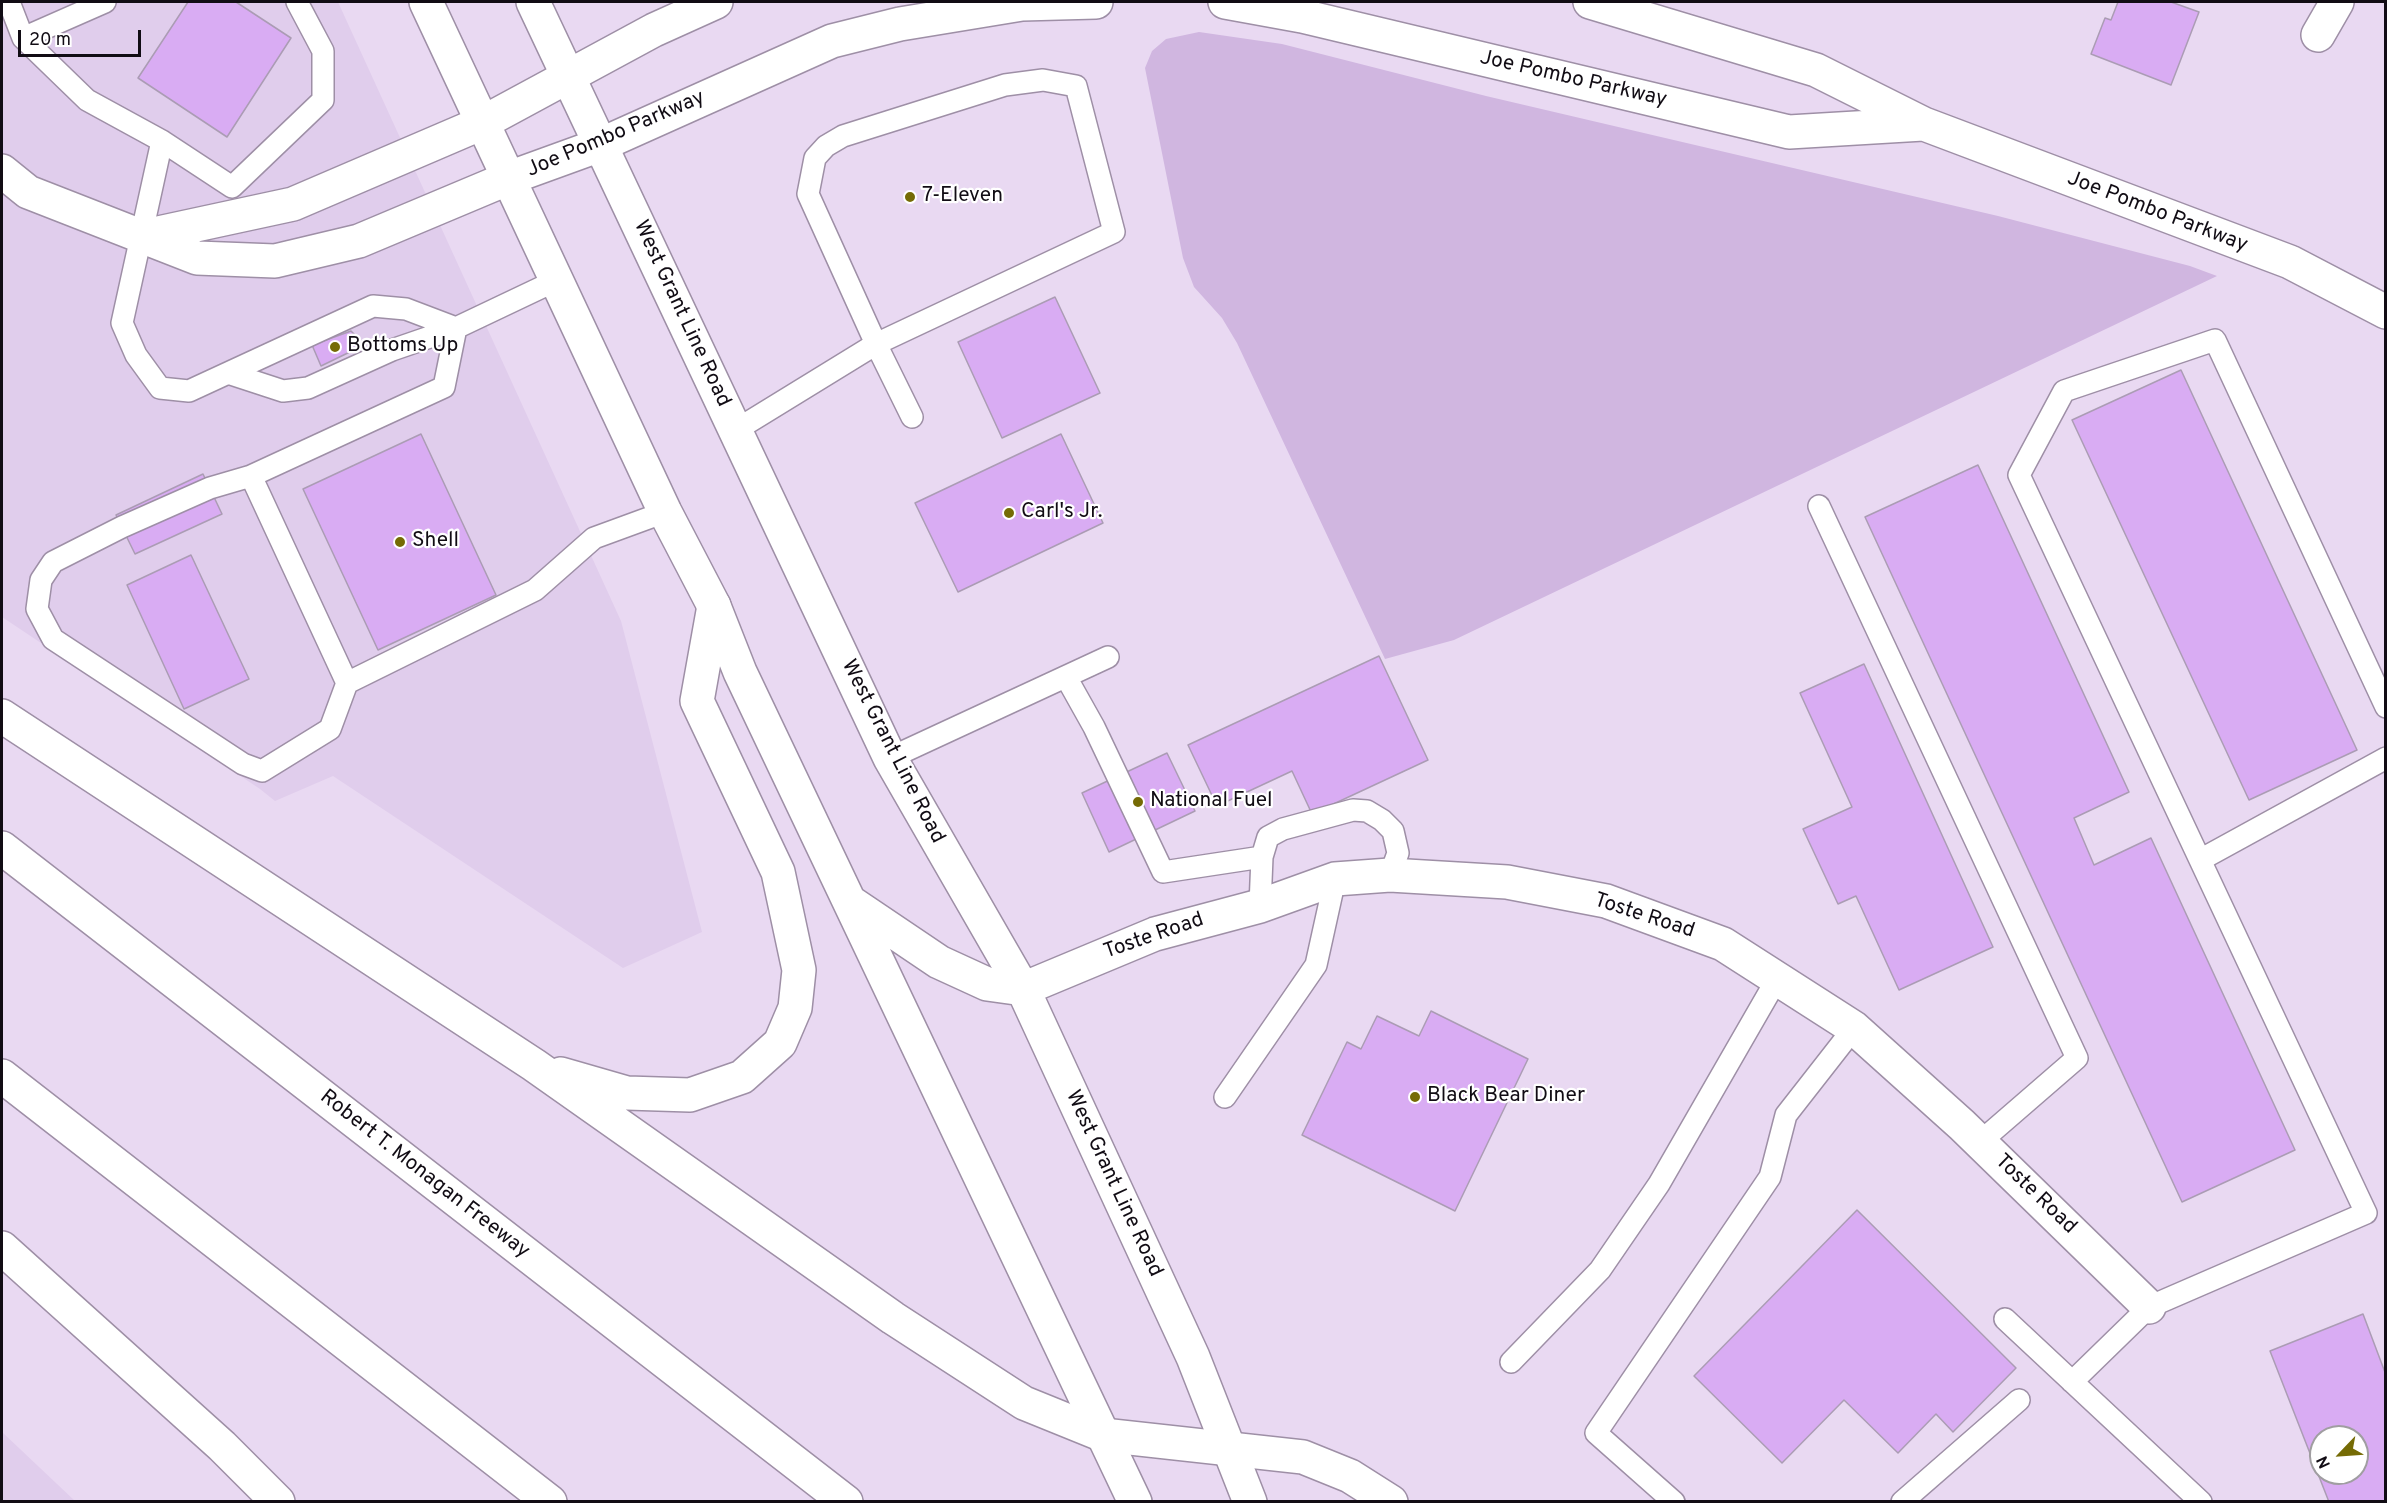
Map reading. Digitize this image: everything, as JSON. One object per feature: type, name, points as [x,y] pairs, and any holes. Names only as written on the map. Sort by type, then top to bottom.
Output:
[{"type":"main road","points":[[426,2],[666,512],[714,606],[740,672],[1135,1502]]},
{"type":"main road","name":"West Grant Line Road","points":[[533,2],[890,758],[1023,989],[1193,1357],[1250,1502]]},
{"type":"main road","points":[[140,237],[293,204],[482,123],[568,75],[716,2]]},
{"type":"main road","name":"Joe Pombo Parkway","points":[[2,171],[28,192],[197,258],[275,261],[359,241],[509,178],[600,145],[832,41],[900,24],[1022,4],[1075,2]]},
{"type":"main road","name":"Joe Pombo Parkway","points":[[1225,2],[1302,16],[1790,132],[1924,124]]},
{"type":"main road","name":"Joe Pombo Parkway","points":[[1590,2],[1816,70],[1924,124],[2290,262],[2385,312]]},
{"type":"main road","points":[[2318,35],[2337,2]]},
{"type":"main road","points":[[534,1065],[627,1093],[690,1095],[742,1077],[780,1043],[795,1008],[799,970],[778,872],[697,702],[714,606]]},
{"type":"main road","points":[[2,716],[534,1065],[893,1318],[1024,1403],[1103,1435],[1303,1457],[1350,1476],[1391,1502]]},
{"type":"main road","name":"Robert T. Monagan Freeway","points":[[2,848],[846,1502]]},
{"type":"main road","name":"Toste Road","points":[[1023,989],[1155,934],[1260,906],[1335,879],[1390,874],[1506,882],[1606,901],[1723,944],[1854,1028],[1980,1142],[2149,1307]]},
{"type":"main road","points":[[849,901],[939,962],[987,984],[1023,989]]},
{"type":"main road","points":[[2,1076],[550,1502]]},
{"type":"main road","points":[[2,1248],[222,1446],[278,1502]]},
{"type":"lane","points":[[9,2],[22,38],[87,100],[162,141],[232,187],[323,100],[323,51],[297,2]]},
{"type":"lane","points":[[22,38],[105,2]]},
{"type":"lane","points":[[736,430],[876,344],[1114,232],[1076,86],[1042,80],[1005,85],[843,136],[826,146],[815,158],[808,194],[876,344],[912,417]]},
{"type":"lane","points":[[162,141],[122,323],[136,355],[160,388],[189,391],[373,306],[406,309],[456,328]]},
{"type":"lane","points":[[228,373],[284,391],[308,388],[392,350],[456,328],[557,280]]},
{"type":"lane","points":[[456,328],[444,387],[251,476],[210,488],[122,527],[53,562],[41,580],[37,609],[53,639],[243,764],[262,771],[330,729],[347,683],[535,590],[594,538],[666,512]]},
{"type":"lane","points":[[2072,1382],[2149,1307],[2366,1213],[2019,475],[2064,391],[2215,340],[2385,707]]},
{"type":"lane","points":[[251,476],[347,683]]},
{"type":"lane","points":[[1819,506],[2077,1058],[1980,1142]]},
{"type":"lane","points":[[890,758],[1108,657]]},
{"type":"lane","points":[[1066,677],[1094,727],[1163,872],[1262,857]]},
{"type":"lane","points":[[2200,860],[2385,758]]},
{"type":"lane","points":[[1260,906],[1262,857],[1268,837],[1283,829],[1353,810],[1367,812],[1382,820],[1393,831],[1398,853],[1390,874]]},
{"type":"lane","points":[[1225,1097],[1316,965],[1335,879]]},
{"type":"lane","points":[[1511,1362],[1600,1270],[1659,1184],[1778,979]]},
{"type":"lane","points":[[1674,1502],[1596,1432],[1770,1177],[1786,1115],[1854,1028]]},
{"type":"lane","points":[[2005,1319],[2201,1502]]},
{"type":"lane","points":[[1902,1502],[2019,1400]]},
{"type":"shaded area","points":[[2,2],[338,2],[621,621],[702,932],[623,968],[333,776],[275,801],[2,617]]},
{"type":"shaded area","points":[[1199,32],[1282,44],[1486,96],[1998,216],[2190,266],[2217,276],[1454,640],[1385,659],[1237,343],[1222,318],[1194,287],[1183,258],[1145,68],[1152,51],[1166,39]]},
{"type":"shaded area","points":[[2,1432],[75,1501],[2,1501]]},
{"type":"building","points":[[188,2],[236,2],[291,38],[227,137],[138,78]]},
{"type":"building","points":[[2118,2],[2171,2],[2199,12],[2171,85],[2091,54],[2105,18],[2111,20]]},
{"type":"building","points":[[1055,297],[1100,393],[1002,438],[958,342]]},
{"type":"building","name":"Bottoms Up","points":[[351,331],[357,337],[356,349],[321,366],[312,345]]},
{"type":"building","points":[[2181,370],[2357,750],[2249,800],[2072,420]]},
{"type":"building","name":"Shell","points":[[421,434],[496,595],[378,650],[303,489]]},
{"type":"building","name":"Carl's Jr.","points":[[1061,434],[1103,523],[958,592],[915,503]]},
{"type":"building","points":[[1978,465],[2129,792],[2074,818],[2094,865],[2151,838],[2295,1150],[2182,1202],[1865,517]]},
{"type":"building","points":[[203,474],[222,514],[135,554],[116,515]]},
{"type":"building","points":[[191,555],[249,679],[184,709],[127,585]]},
{"type":"building","points":[[1379,656],[1428,760],[1312,814],[1292,771],[1217,806],[1188,745]]},
{"type":"building","points":[[1864,664],[1993,947],[1899,990],[1856,896],[1838,904],[1803,829],[1852,807],[1800,693]]},
{"type":"building","name":"National Fuel","points":[[1167,753],[1195,811],[1109,852],[1082,793]]},
{"type":"building","name":"Black Bear Diner","points":[[1431,1011],[1528,1059],[1455,1211],[1302,1135],[1347,1042],[1361,1049],[1377,1016],[1419,1036]]},
{"type":"building","points":[[1857,1210],[2016,1368],[1953,1432],[1936,1414],[1898,1453],[1844,1400],[1782,1463],[1694,1376]]},
{"type":"building","points":[[2363,1314],[2386,1375],[2386,1502],[2329,1502],[2322,1485],[2369,1485],[2369,1425],[2309,1425],[2309,1451],[2270,1351]]},
{"type":"place","name":"7-Eleven","points":[[910,197]]},
{"type":"place","name":"Bottoms Up","points":[[335,347]]},
{"type":"place","name":"Carl's Jr.","points":[[1009,513]]},
{"type":"place","name":"Shell","points":[[400,542]]},
{"type":"place","name":"National Fuel","points":[[1138,802]]},
{"type":"place","name":"Black Bear Diner","points":[[1415,1097]]}]
